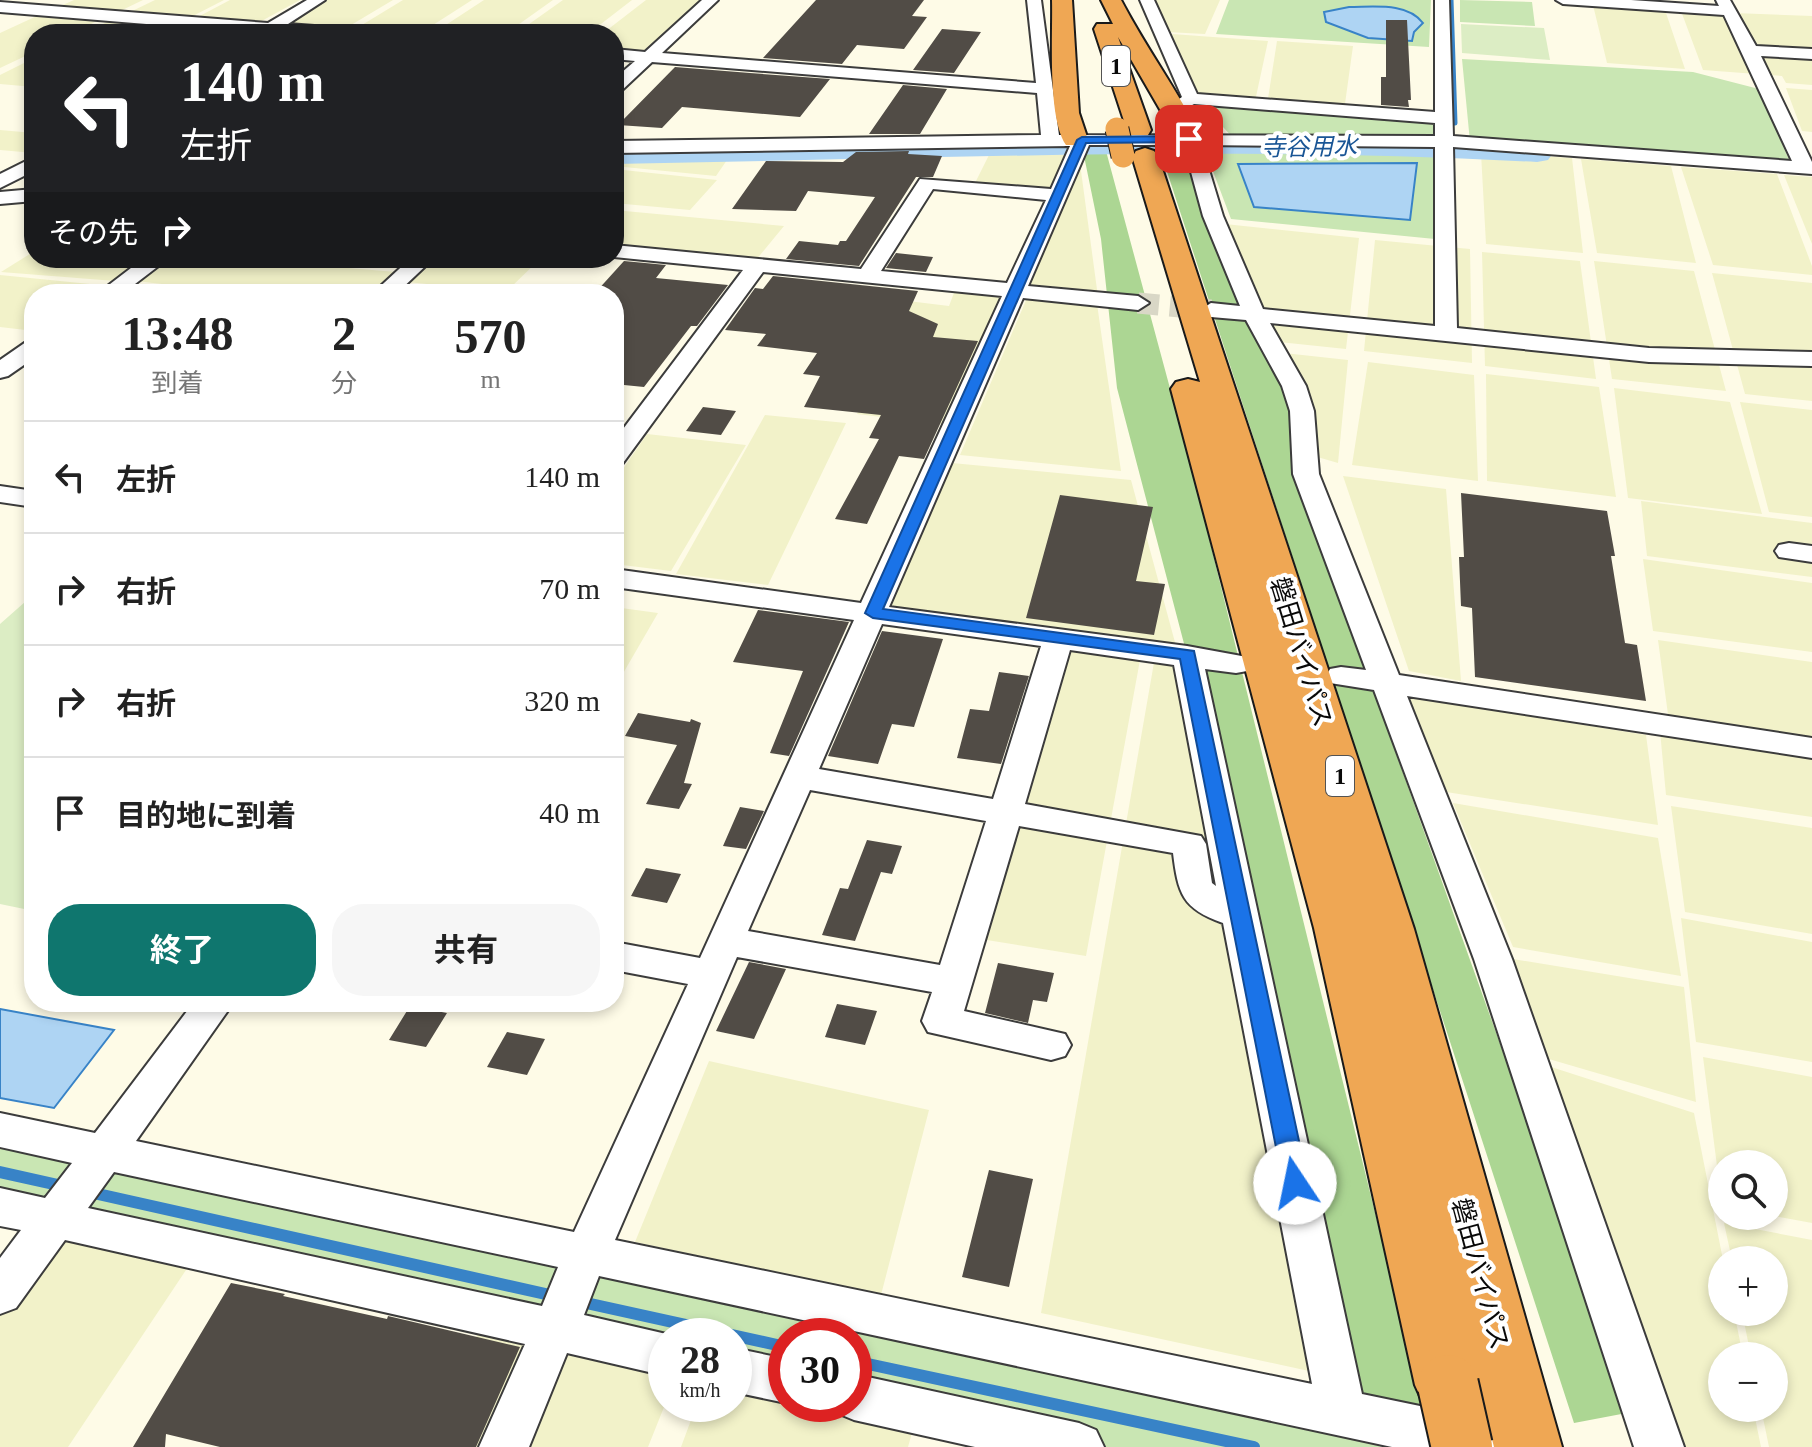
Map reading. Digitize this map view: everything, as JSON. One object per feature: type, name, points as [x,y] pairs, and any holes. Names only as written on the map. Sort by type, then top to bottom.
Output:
[{"type":"highway","points":[[1062,0],[1067,113],[1078,145]]},
{"type":"highway","name":"磐田バイパス","points":[[1077,0],[1131,143],[1389,929],[1515,1432]]},
{"type":"highway","name":"磐田バイパス","points":[[1096,0],[1339,928],[1462,1447]]},
{"type":"highway","points":[[1111,0],[1132,42],[1182,103],[1191,145]]},
{"type":"street","points":[[277,24],[318,0]]},
{"type":"street","points":[[624,79],[711,0]]},
{"type":"street","points":[[1034,0],[1051,140]]},
{"type":"street","points":[[1147,0],[1182,103],[1444,135],[1810,171]]},
{"type":"street","points":[[1442,0],[1446,334]]},
{"type":"street","points":[[1563,0],[1726,6],[1810,171]]},
{"type":"street","points":[[0,7],[188,24]]},
{"type":"street","points":[[1750,50],[1812,54]]},
{"type":"street","points":[[624,55],[1045,89]]},
{"type":"street","points":[[624,147],[1051,140],[1078,145],[1191,145],[1444,135]]},
{"type":"street","points":[[504,1447],[586,1255],[1078,145]]},
{"type":"street","points":[[1191,145],[1213,216],[1254,314],[1294,386],[1302,411],[1306,474],[1493,959],[1659,1447]]},
{"type":"street","points":[[0,182],[24,169]]},
{"type":"street","points":[[867,276],[927,183],[1056,195]]},
{"type":"street","points":[[0,198],[24,196]]},
{"type":"street","points":[[0,208],[24,206]]},
{"type":"street","points":[[624,252],[1138,303]]},
{"type":"street","points":[[624,445],[757,266]]},
{"type":"street","points":[[122,284],[144,268]]},
{"type":"street","points":[[394,284],[412,268]]},
{"type":"street","points":[[1211,310],[1649,355],[1812,359]]},
{"type":"street","points":[[0,371],[24,354]]},
{"type":"street","points":[[0,494],[24,498]]},
{"type":"street","points":[[624,579],[1236,664]]},
{"type":"street","points":[[1051,1045],[942,1021],[1059,638]]},
{"type":"street","points":[[1187,655],[1241,915],[1370,1428]]},
{"type":"street","points":[[1341,676],[1812,748]]},
{"type":"street","points":[[799,777],[1189,844],[1195,888],[1219,908],[1241,915]]},
{"type":"street","points":[[624,956],[719,958],[954,982]]},
{"type":"street","points":[[0,1294],[208,1012]]},
{"type":"street","points":[[0,1130],[586,1255],[1370,1428],[1515,1432]]},
{"type":"street","points":[[0,1207],[648,1350]]},
{"type":"street","points":[[872,1401],[1079,1447]]},
{"type":"green space","points":[[74,0],[143,0],[116,13],[56,8]]},
{"type":"green space","points":[[155,0],[224,0],[187,19],[126,14]]},
{"type":"green space","points":[[230,0],[300,0],[256,24],[194,19]]},
{"type":"green space","points":[[323,0],[393,0],[353,24],[280,24]]},
{"type":"green space","points":[[403,0],[472,0],[435,24],[364,24]]},
{"type":"green space","points":[[484,0],[553,0],[519,24],[447,24]]},
{"type":"green space","points":[[563,0],[632,0],[601,24],[529,24]]},
{"type":"green space","points":[[646,0],[715,0],[651,55],[624,53],[624,24],[615,24]]},
{"type":"green space","points":[[1147,0],[1220,0],[1205,34],[1167,32]]},
{"type":"green space","points":[[1229,0],[1431,0],[1429,47],[1216,34]]},
{"type":"green space","points":[[1460,0],[1532,2],[1535,26],[1460,22]]},
{"type":"green space","points":[[1593,5],[1665,10],[1685,69],[1607,63]]},
{"type":"green space","points":[[1681,11],[1812,16],[1812,85],[1786,83],[1782,76],[1703,70]]},
{"type":"green space","points":[[39,15],[99,20],[91,24],[24,24],[24,57],[0,68],[0,33]]},
{"type":"green space","points":[[109,21],[144,24],[103,24]]},
{"type":"green space","points":[[1461,24],[1544,28],[1550,60],[1462,53]]},
{"type":"green space","points":[[1172,34],[1268,41],[1254,106],[1191,99]]},
{"type":"green space","points":[[1277,41],[1353,46],[1344,111],[1267,105]]},
{"type":"green space","points":[[1462,59],[1693,72],[1759,89],[1792,167],[1470,142]]},
{"type":"green space","points":[[24,63],[24,86],[0,84],[0,75]]},
{"type":"green space","points":[[1786,88],[1812,90],[1812,132],[1802,131]]},
{"type":"green space","points":[[1207,100],[1445,118],[1443,138],[1235,140],[1211,114]]},
{"type":"green space","points":[[0,130],[24,132],[24,152],[0,150]]},
{"type":"green space","points":[[1051,140],[1058,153],[624,161],[624,147]]},
{"type":"green space","points":[[1160,150],[1194,150],[1294,386],[1302,491],[1632,1412],[1574,1423]]},
{"type":"green space","points":[[1205,150],[1443,154],[1445,240],[1231,219]]},
{"type":"green space","points":[[1083,151],[1106,151],[1195,481],[1429,1432],[1338,1392],[1187,655],[1117,388],[1101,239]]},
{"type":"green space","points":[[1481,153],[1572,158],[1583,253],[1486,244]]},
{"type":"green space","points":[[1075,154],[1049,192],[974,185],[989,155]]},
{"type":"green space","points":[[1079,156],[1098,297],[1015,288]]},
{"type":"green space","points":[[1581,159],[1671,166],[1696,263],[1597,253]]},
{"type":"green space","points":[[727,160],[716,176],[624,167],[624,162]]},
{"type":"green space","points":[[1681,167],[1777,174],[1812,266],[1812,275],[1713,265]]},
{"type":"green space","points":[[624,170],[717,180],[690,210],[624,204]]},
{"type":"green space","points":[[1784,175],[1812,177],[1812,244]]},
{"type":"green space","points":[[624,211],[784,226],[756,260],[624,247]]},
{"type":"green space","points":[[1225,224],[1359,238],[1346,349],[1279,342]]},
{"type":"green space","points":[[1375,240],[1470,249],[1472,363],[1364,351]]},
{"type":"green space","points":[[1482,252],[1580,261],[1596,379],[1485,366]]},
{"type":"green space","points":[[24,258],[24,268],[134,268],[115,281],[1,272]]},
{"type":"green space","points":[[1594,261],[1694,271],[1726,391],[1612,379]]},
{"type":"green space","points":[[154,268],[348,268],[396,272],[382,284],[162,284],[136,281]]},
{"type":"green space","points":[[422,268],[531,268],[514,284],[407,282]]},
{"type":"green space","points":[[1712,273],[1812,283],[1812,401],[1745,394]]},
{"type":"green space","points":[[0,275],[90,284],[24,284],[24,330],[0,327]]},
{"type":"green space","points":[[957,285],[1006,290],[954,426],[857,414],[908,301],[949,306]]},
{"type":"green space","points":[[1027,298],[1097,304],[1121,471],[960,455]]},
{"type":"green space","points":[[1284,353],[1348,360],[1338,463],[1314,456]]},
{"type":"green space","points":[[1368,362],[1474,375],[1478,481],[1352,465]]},
{"type":"green space","points":[[1486,374],[1599,387],[1616,497],[1487,481]]},
{"type":"green space","points":[[1614,388],[1730,402],[1762,514],[1628,498]]},
{"type":"green space","points":[[1740,402],[1812,410],[1812,517],[1769,512]]},
{"type":"green space","points":[[765,415],[846,423],[768,585],[676,574]]},
{"type":"green space","points":[[647,434],[746,445],[671,571],[624,565],[624,467]]},
{"type":"green space","points":[[952,463],[1131,480],[1176,646],[884,605]]},
{"type":"green space","points":[[1343,476],[1446,489],[1461,681],[1409,671]]},
{"type":"green space","points":[[1641,501],[1812,523],[1812,577],[1647,556]]},
{"type":"green space","points":[[1643,559],[1812,583],[1812,652],[1653,631]]},
{"type":"green space","points":[[24,603],[24,909],[0,904],[0,624]]},
{"type":"green space","points":[[624,608],[658,613],[624,672]]},
{"type":"green space","points":[[1059,638],[1142,649],[1086,956],[968,937]]},
{"type":"green space","points":[[1658,640],[1812,662],[1812,743],[1669,722]]},
{"type":"green space","points":[[1156,651],[1187,655],[1274,1102],[1309,1371],[1041,1313]]},
{"type":"green space","points":[[1393,694],[1646,735],[1658,825],[1427,789]]},
{"type":"green space","points":[[1660,731],[1812,749],[1812,817],[1666,795]]},
{"type":"green space","points":[[1453,803],[1658,838],[1681,976],[1513,947]]},
{"type":"green space","points":[[1671,806],[1812,828],[1812,934],[1685,912]]},
{"type":"green space","points":[[1681,918],[1812,942],[1812,1062],[1696,1042]]},
{"type":"green space","points":[[1513,959],[1684,987],[1696,1102],[1542,1057]]},
{"type":"green space","points":[[1703,1057],[1812,1077],[1812,1223],[1788,1219],[1788,1150],[1715,1150]]},
{"type":"green space","points":[[709,1061],[929,1110],[881,1295],[635,1242]]},
{"type":"green space","points":[[1545,1065],[1694,1113],[1708,1184],[1708,1230],[1717,1230],[1720,1246],[1708,1246],[1708,1326],[1737,1326],[1740,1342],[1708,1342],[1708,1422],[1756,1422],[1761,1447],[1681,1447]]},
{"type":"green space","points":[[0,1130],[849,1318],[768,1318],[768,1369],[752,1365],[752,1318],[648,1318],[648,1332],[0,1201]]},
{"type":"green space","points":[[56,1219],[196,1255],[68,1447],[0,1447],[0,1294]]},
{"type":"green space","points":[[1726,1230],[1760,1230],[1812,1240],[1812,1447],[1769,1447],[1764,1422],[1788,1422],[1788,1342],[1748,1342],[1745,1326],[1788,1326],[1788,1246],[1729,1246]]},
{"type":"green space","points":[[486,1318],[648,1358],[648,1422],[658,1422],[648,1447],[421,1447]]},
{"type":"green space","points":[[872,1323],[1432,1447],[1099,1447],[872,1393]]},
{"type":"green space","points":[[752,1376],[768,1380],[768,1422],[872,1422],[872,1407],[917,1415],[908,1447],[681,1447],[690,1422],[752,1422]]},
{"type":"water","points":[[1349,7],[1399,9],[1416,16],[1423,23],[1414,32],[1412,41],[1368,38],[1326,22],[1324,12]]},
{"type":"water","points":[[1417,163],[1410,220],[1254,207],[1238,164]]},
{"type":"water","points":[[0,1009],[114,1030],[54,1108],[0,1098]]},
{"type":"building","points":[[816,0],[924,0],[912,16],[927,17],[904,49],[857,45],[842,64],[763,58]]},
{"type":"building","points":[[1386,20],[1407,20],[1409,107],[1381,105],[1381,77],[1386,77]]},
{"type":"building","points":[[942,29],[981,32],[954,73],[913,70]]},
{"type":"building","points":[[675,67],[830,79],[800,117],[682,107],[662,128],[624,125],[624,119]]},
{"type":"building","points":[[903,85],[947,89],[920,134],[869,134]]},
{"type":"building","points":[[909,151],[908,154],[942,156],[933,177],[916,177],[859,266],[786,259],[799,241],[838,245],[840,241],[846,241],[875,197],[808,191],[796,211],[732,209],[766,161],[843,162],[856,152]]},
{"type":"building","points":[[896,253],[933,257],[926,272],[886,268]]},
{"type":"building","points":[[624,261],[666,265],[656,278],[728,285],[697,326],[691,326],[644,387],[624,385],[624,284],[603,284],[618,268],[624,268]]},
{"type":"building","points":[[773,276],[918,291],[909,311],[938,324],[933,337],[978,341],[924,459],[899,456],[867,524],[835,519],[879,439],[869,438],[881,415],[804,407],[820,376],[803,374],[817,353],[757,346],[766,334],[725,330],[755,288],[763,289]]},
{"type":"building","points":[[703,407],[736,411],[721,435],[686,431]]},
{"type":"building","points":[[1461,493],[1607,511],[1625,643],[1637,645],[1646,701],[1475,677],[1472,608],[1461,606],[1459,557],[1464,557]]},
{"type":"building","points":[[1060,495],[1153,507],[1136,581],[1165,584],[1154,635],[1026,618]]},
{"type":"building","points":[[758,610],[849,622],[789,756],[770,753],[803,671],[733,662]]},
{"type":"building","points":[[882,631],[943,639],[914,727],[892,724],[878,764],[828,756]]},
{"type":"building","points":[[999,672],[1029,676],[1001,764],[957,758],[970,709],[989,711]]},
{"type":"building","points":[[638,713],[701,723],[684,783],[692,784],[679,809],[646,804],[677,745],[625,736]]},
{"type":"building","points":[[740,807],[764,811],[746,849],[723,846]]},
{"type":"building","points":[[867,840],[902,846],[892,874],[881,872],[855,941],[822,935],[840,888],[848,889]]},
{"type":"building","points":[[646,868],[681,874],[667,903],[631,896]]},
{"type":"building","points":[[749,962],[786,969],[754,1039],[716,1031]]},
{"type":"building","points":[[998,963],[1054,973],[1047,1002],[1033,1000],[1028,1023],[985,1013]]},
{"type":"building","points":[[837,1004],[877,1011],[865,1045],[825,1037]]},
{"type":"building","points":[[406,1012],[447,1013],[426,1047],[389,1040]]},
{"type":"building","points":[[507,1032],[545,1039],[527,1075],[487,1067]]},
{"type":"building","points":[[989,1170],[1033,1179],[1009,1287],[962,1277]]},
{"type":"building","points":[[231,1283],[520,1347],[476,1447],[220,1447],[166,1434],[165,1447],[133,1447]]},
{"type":"waterway","points":[[1442,122],[1455,123],[1451,0]]},
{"type":"waterway","name":"寺谷用水","points":[[624,155],[1162,146],[1410,146],[1537,153]]},
{"type":"waterway","points":[[0,1172],[67,1187]]},
{"type":"waterway","points":[[89,1192],[559,1297]]},
{"type":"waterway","points":[[577,1301],[768,1343]]},
{"type":"waterway","points":[[872,1365],[1254,1447]]},
{"type":"tunnel","points":[[1138,303],[1211,310]]},
{"type":"route","points":[[1189,139],[1082,140],[873,613],[1187,655],[1295,1183]]}]
